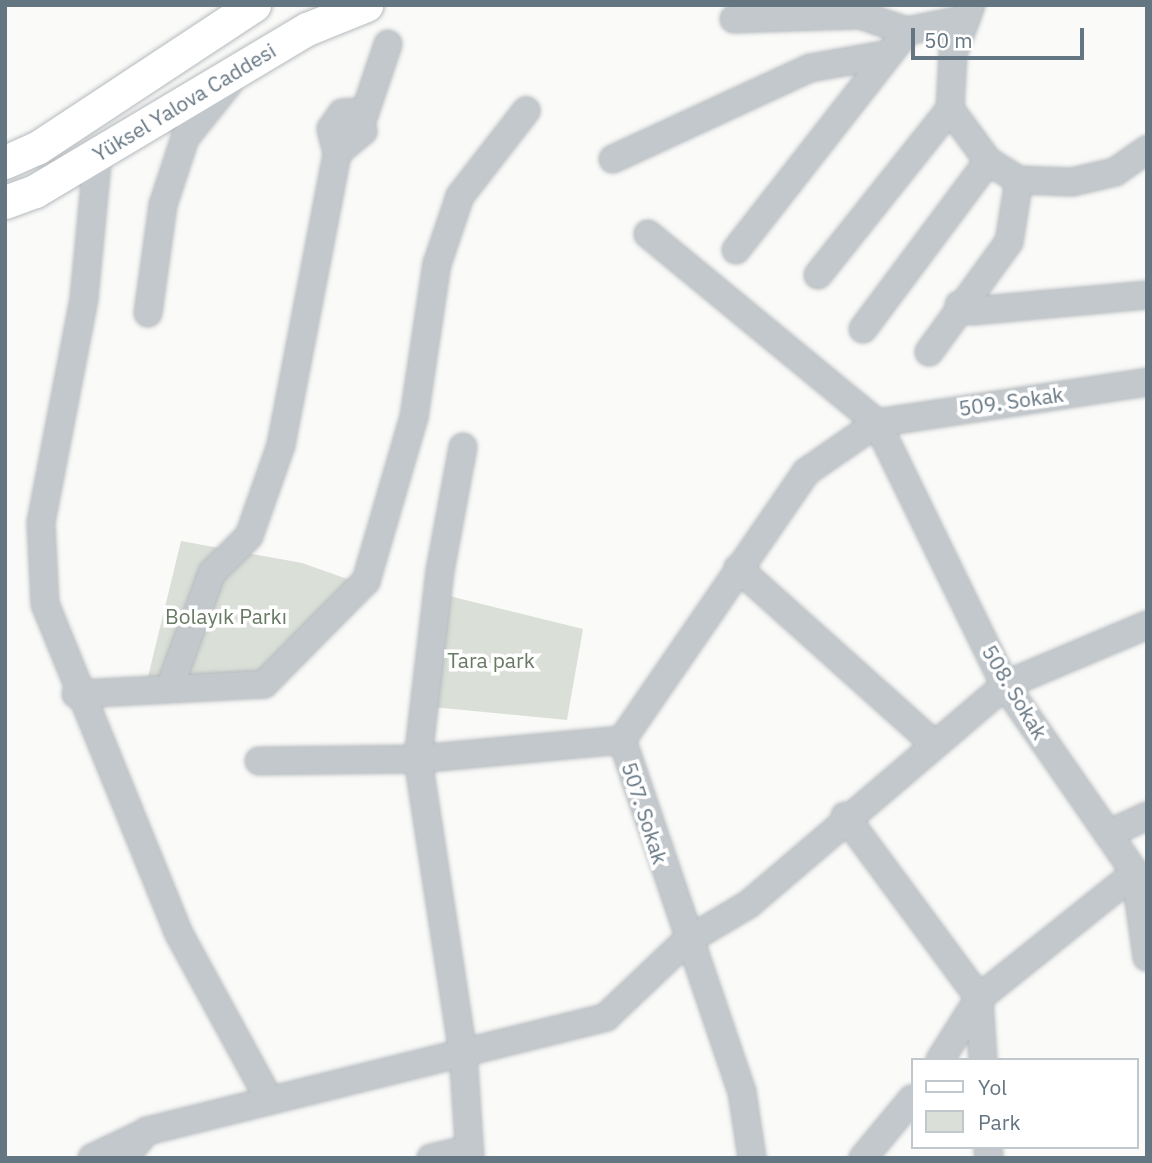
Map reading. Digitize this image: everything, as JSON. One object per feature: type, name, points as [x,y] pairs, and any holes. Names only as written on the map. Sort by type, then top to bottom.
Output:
[{"type":"main road","name":"Yüksel Yalova Caddesi","points":[[5,162],[47,142],[254,5]]},
{"type":"main road","name":"Yüksel Yalova Caddesi","points":[[5,202],[98,153],[243,65],[366,5]]},
{"type":"street","points":[[734,19],[860,15],[907,30],[968,12]]},
{"type":"street","points":[[818,275],[950,109],[953,54],[968,12]]},
{"type":"street","points":[[736,250],[907,30]]},
{"type":"street","points":[[169,689],[212,573],[249,536],[281,445],[337,153],[363,131],[363,117],[388,44]]},
{"type":"street","points":[[613,159],[810,68],[889,54]]},
{"type":"street","points":[[148,313],[163,205],[185,138],[243,65]]},
{"type":"street","points":[[950,109],[988,161],[1019,180],[1072,182],[1104,175],[1147,150]]},
{"type":"street","points":[[76,694],[264,684],[366,581],[414,417],[437,264],[460,196],[526,111]]},
{"type":"street","points":[[98,153],[84,299],[41,523],[45,604],[76,694],[179,934],[269,1098]]},
{"type":"street","points":[[863,329],[988,161]]},
{"type":"street","points":[[929,352],[959,305],[1013,236],[1019,180]]},
{"type":"street","points":[[648,234],[877,423]]},
{"type":"street","points":[[959,305],[972,311],[1147,295]]},
{"type":"street","name":"509. Sokak","points":[[877,423],[1147,382]]},
{"type":"street","name":"507. Sokak","points":[[752,1158],[742,1092],[685,942],[622,740],[806,472],[877,423]]},
{"type":"street","name":"508. Sokak","points":[[877,423],[1005,685],[1135,873],[1147,957]]},
{"type":"street","points":[[431,1158],[469,1153],[463,1052],[418,760],[440,571],[463,447]]},
{"type":"street","points":[[738,568],[934,744]]},
{"type":"street","points":[[92,1158],[148,1131],[269,1098],[606,1017],[685,942],[749,904],[845,816],[1005,685],[1147,625]]},
{"type":"street","points":[[259,761],[418,760],[622,740]]},
{"type":"street","points":[[845,816],[979,998],[983,1058]]},
{"type":"street","points":[[1108,834],[1147,816]]},
{"type":"street","points":[[941,1058],[979,998],[1135,873]]},
{"type":"street","points":[[863,1158],[911,1100]]},
{"type":"street","points":[[124,1158],[148,1131]]},
{"type":"green space","name":"Bolayık Parkı","points":[[181,541],[302,563],[353,581],[260,679],[147,681]]},
{"type":"green space","name":"Tara park","points":[[445,595],[583,629],[567,720],[432,707]]}]
